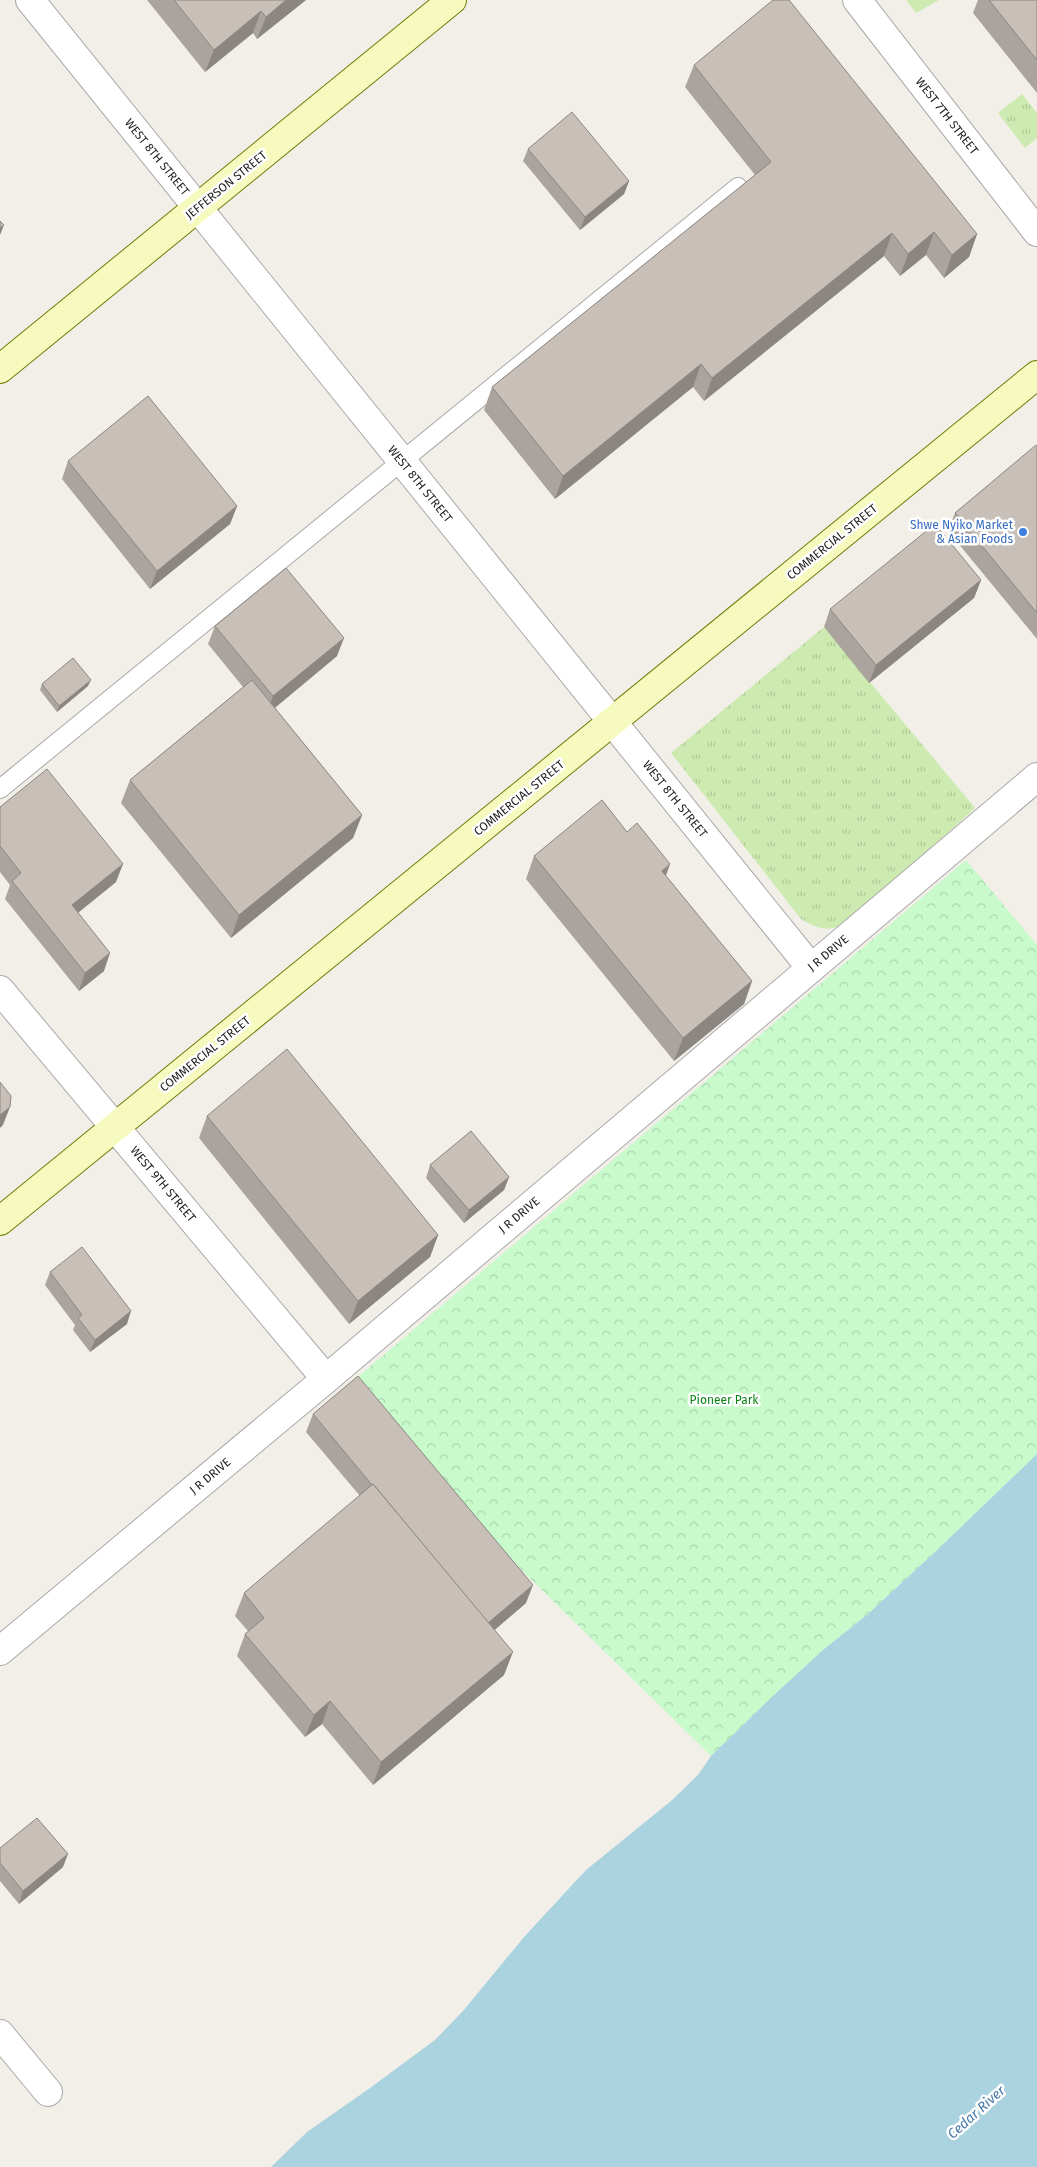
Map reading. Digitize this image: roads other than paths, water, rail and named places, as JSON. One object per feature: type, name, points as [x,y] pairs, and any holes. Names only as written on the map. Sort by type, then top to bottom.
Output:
[{"type":"street","name":"WEST 8TH STREET","points":[[30,0],[811,968]]},
{"type":"street","name":"JEFFERSON STREET","points":[[0,369],[452,0]]},
{"type":"street","name":"WEST 7TH STREET","points":[[857,0],[1037,232]]},
{"type":"street","name":"COMMERCIAL STREET","points":[[0,1221],[1037,375]]},
{"type":"street","name":"J R DRIVE","points":[[0,1650],[326,1379],[1037,777]]},
{"type":"street","name":"WEST 9TH STREET","points":[[0,990],[326,1379]]},
{"type":"street","points":[[0,2034],[48,2092]]},
{"type":"lane","points":[[0,789],[738,187]]},
{"type":"water","name":"Cedar River","points":[[1037,1454],[1037,2167],[271,2167],[307,2132],[435,2040],[463,2011],[524,1937],[586,1870],[671,1801],[698,1775],[711,1756],[774,1695],[823,1650],[868,1614]]},
{"type":"place","name":"Shwe Nyiko Market & Asian Foods","points":[[1023,532]]},
{"type":"park label","name":"Pioneer Park","points":[[724,1400]]}]
